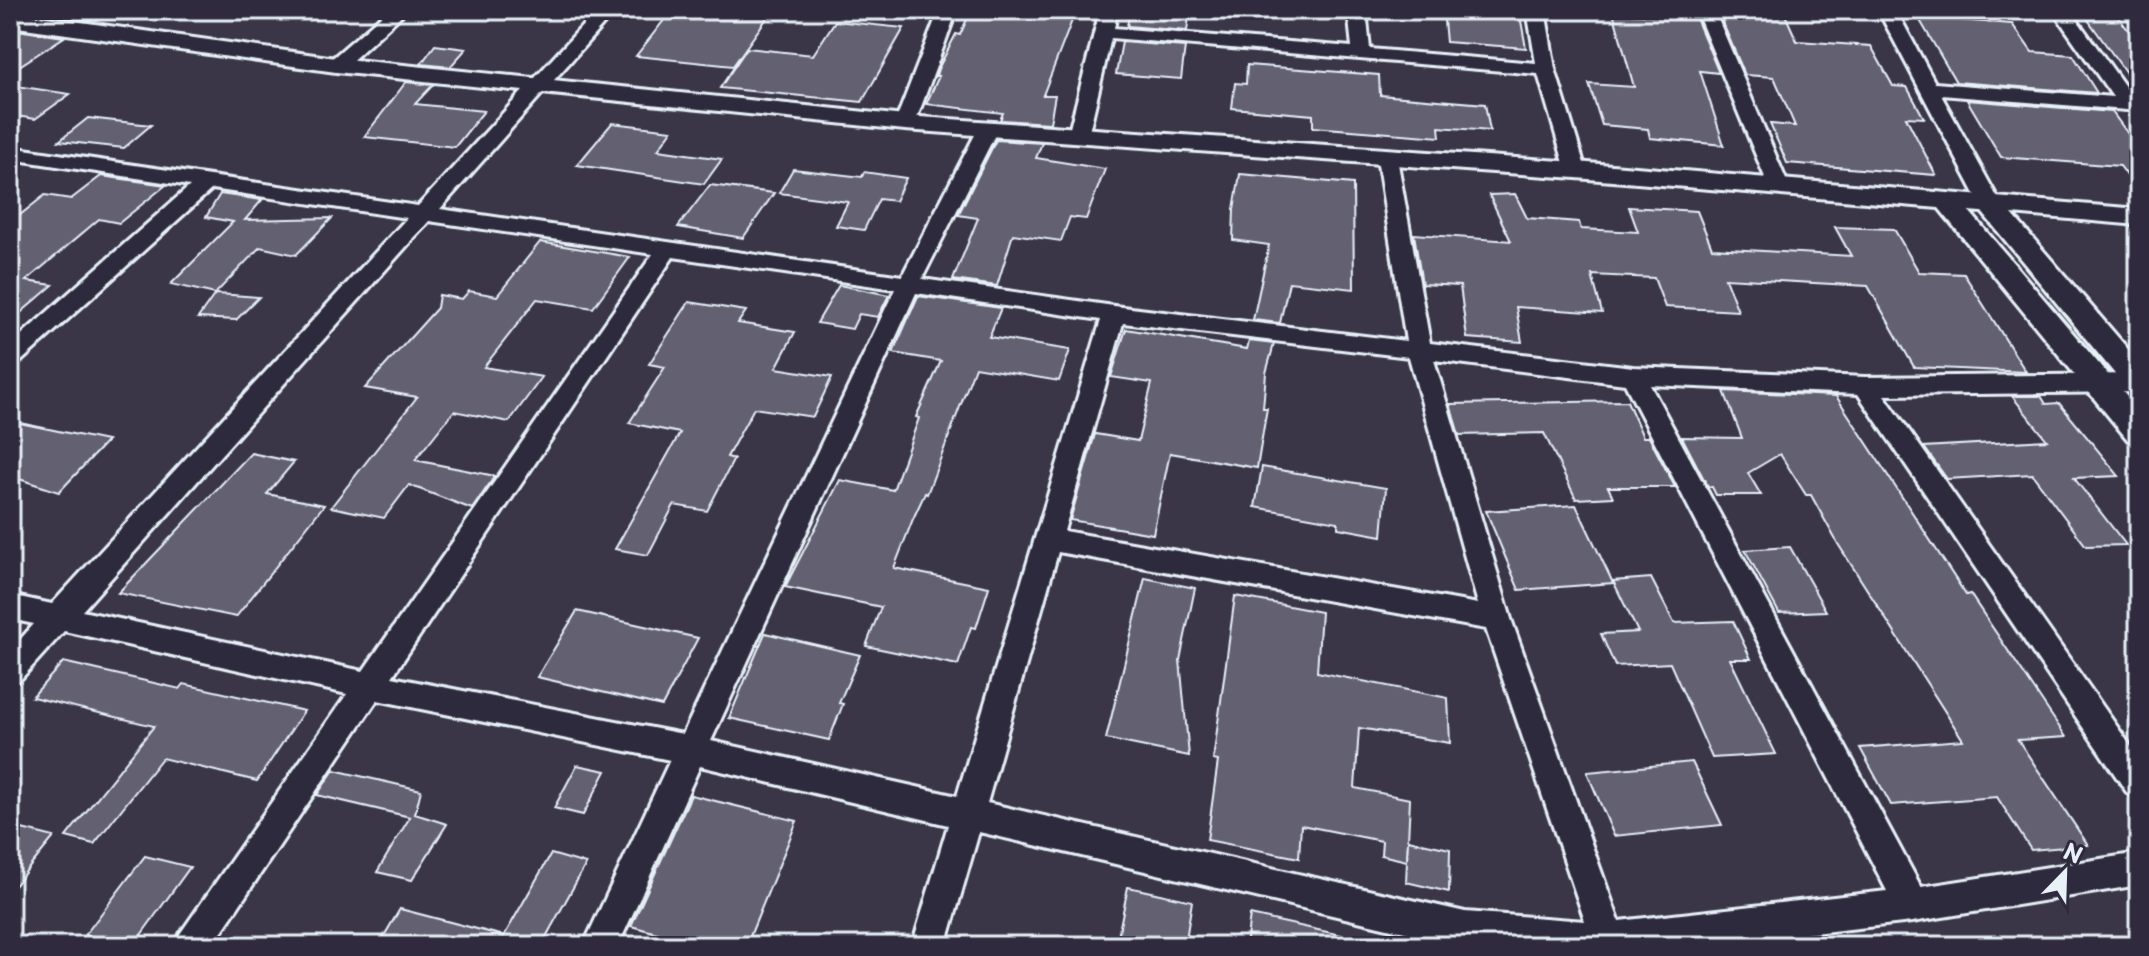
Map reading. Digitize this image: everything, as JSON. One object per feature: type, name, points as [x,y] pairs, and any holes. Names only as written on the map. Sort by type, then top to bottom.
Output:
[{"type":"street","points":[[336,65],[398,10]]},
{"type":"street","points":[[10,671],[607,10]]},
{"type":"street","points":[[905,123],[948,10]]},
{"type":"street","points":[[1078,136],[1109,10]]},
{"type":"street","points":[[1357,10],[1361,51]]},
{"type":"street","points":[[1536,10],[1546,69],[1576,170]]},
{"type":"street","points":[[1705,10],[1779,187]]},
{"type":"street","points":[[1887,10],[1991,206],[2139,383]]},
{"type":"street","points":[[2061,10],[2133,104]]},
{"type":"street","points":[[10,19],[336,65],[905,123],[1576,170],[2139,217]]},
{"type":"street","points":[[1103,32],[1361,51],[1546,69]]},
{"type":"street","points":[[1929,88],[2133,104]]},
{"type":"street","points":[[600,946],[909,283],[988,129]]},
{"type":"street","points":[[10,171],[20,155],[1114,314],[1633,376],[1865,386],[2139,383]]},
{"type":"street","points":[[1387,158],[1419,351],[1497,619],[1610,942]]},
{"type":"street","points":[[10,358],[208,181]]},
{"type":"street","points":[[1948,202],[2139,432]]},
{"type":"street","points":[[192,946],[367,685],[668,248]]},
{"type":"street","points":[[929,946],[1114,314]]},
{"type":"street","points":[[1633,376],[1912,905]]},
{"type":"street","points":[[1865,386],[2139,784]]},
{"type":"street","points":[[1046,539],[1497,619]]},
{"type":"street","points":[[10,607],[367,685],[690,750],[1465,929],[1610,942],[1912,905],[2139,869]]},
{"type":"building","points":[[17,10],[104,10],[89,20]]},
{"type":"building","points":[[672,10],[721,10],[769,15],[733,66],[636,56]]},
{"type":"building","points":[[971,10],[1076,10],[1043,95],[1055,95],[1050,123],[1000,120],[1003,113],[926,104],[939,76],[936,76],[938,69],[956,34],[960,35]]},
{"type":"building","points":[[1130,10],[1190,10],[1187,31],[1127,26]]},
{"type":"building","points":[[1443,10],[1519,10],[1526,48],[1446,42]]},
{"type":"building","points":[[1717,10],[1783,10],[1797,41],[1871,46],[1893,86],[1907,87],[1924,118],[1906,117],[1936,175],[1787,163],[1770,124],[1795,126],[1774,77],[1745,75]]},
{"type":"building","points":[[2081,10],[2113,10],[2129,31],[2139,32],[2139,91]]},
{"type":"building","points":[[1613,12],[1696,18],[1719,73],[1700,71],[1724,145],[1650,138],[1648,129],[1602,125],[1589,84],[1634,87]]},
{"type":"building","points":[[1918,17],[2012,24],[2032,52],[2073,55],[2097,93],[1956,82]]},
{"type":"building","points":[[835,21],[904,28],[862,102],[720,88],[747,48],[813,55]]},
{"type":"building","points":[[10,29],[64,37],[10,72]]},
{"type":"building","points":[[1122,42],[1185,47],[1181,79],[1116,74]]},
{"type":"building","points":[[435,45],[466,49],[450,67],[421,64]]},
{"type":"building","points":[[1247,65],[1379,75],[1380,95],[1485,104],[1490,131],[1439,127],[1440,137],[1313,127],[1313,115],[1232,108],[1235,83],[1246,84]]},
{"type":"building","points":[[406,82],[433,85],[415,104],[484,111],[455,147],[364,137]]},
{"type":"building","points":[[10,85],[70,94],[35,119],[10,115]]},
{"type":"building","points":[[1967,100],[2112,112],[2139,149],[2139,192],[2120,166],[2001,157]]},
{"type":"building","points":[[88,118],[151,125],[124,148],[59,141]]},
{"type":"building","points":[[612,123],[672,130],[658,150],[722,159],[704,184],[577,165]]},
{"type":"building","points":[[996,140],[1042,143],[1036,158],[1105,169],[1086,219],[1070,217],[1061,241],[1013,234],[997,286],[953,280],[978,218],[958,215]]},
{"type":"building","points":[[793,169],[862,177],[864,172],[906,178],[895,201],[879,199],[864,230],[836,226],[848,202],[779,193]]},
{"type":"building","points":[[1240,174],[1353,184],[1354,289],[1289,282],[1280,323],[1253,320],[1269,245],[1233,240]]},
{"type":"building","points":[[101,176],[166,185],[119,223],[99,219],[26,281],[53,285],[10,322],[10,223],[45,195],[71,199]]},
{"type":"building","points":[[710,185],[774,193],[743,238],[678,227]]},
{"type":"building","points":[[220,194],[262,200],[245,220],[332,218],[296,255],[260,247],[215,294],[171,284],[233,222],[206,217]]},
{"type":"building","points":[[1515,194],[1527,218],[1579,222],[1581,229],[1638,232],[1629,207],[1697,211],[1712,248],[1851,256],[1835,227],[1894,229],[1919,272],[1964,274],[2026,372],[1914,367],[1868,286],[1725,278],[1738,311],[1665,307],[1654,278],[1592,275],[1602,313],[1516,307],[1522,342],[1467,338],[1460,286],[1422,284],[1414,234],[1511,241],[1489,195]]},
{"type":"building","points":[[540,242],[630,257],[593,308],[537,299],[484,367],[542,377],[509,422],[454,411],[415,460],[495,476],[472,509],[409,485],[384,518],[331,507],[417,397],[365,388],[437,308],[439,295],[462,299],[469,291],[497,296]]},
{"type":"building","points":[[839,285],[889,295],[878,317],[859,314],[852,329],[817,323]]},
{"type":"building","points":[[215,294],[259,297],[236,320],[198,318]]},
{"type":"building","points":[[918,296],[1001,308],[989,337],[1070,350],[1059,381],[975,367],[927,494],[913,519],[894,568],[989,587],[976,628],[971,627],[958,665],[866,646],[881,607],[785,587],[840,480],[893,490],[919,418],[916,417],[941,361],[893,353]]},
{"type":"building","points":[[689,302],[746,311],[738,323],[795,332],[776,368],[832,377],[813,417],[754,408],[727,457],[734,459],[707,511],[674,505],[648,555],[615,549],[680,433],[629,423],[665,367],[649,364]]},
{"type":"building","points":[[1126,329],[1247,349],[1249,341],[1274,344],[1266,373],[1263,408],[1267,408],[1257,468],[1170,453],[1153,534],[1070,520],[1095,434],[1138,441],[1152,383],[1111,377]]},
{"type":"building","points":[[1724,391],[1836,396],[1966,595],[1970,594],[2066,737],[2018,740],[2088,845],[2031,850],[1997,797],[1891,805],[1860,748],[1963,740],[1838,544],[1811,495],[1806,495],[1780,454],[1748,473],[1761,495],[1716,495],[1712,487],[1708,487],[1682,437],[1742,438]]},
{"type":"building","points":[[2012,396],[2041,396],[2046,404],[2059,403],[2119,476],[2074,478],[2126,545],[2086,546],[2032,474],[1947,479],[1924,447],[2047,440]]},
{"type":"building","points":[[1627,401],[1643,437],[1649,437],[1675,487],[1608,487],[1613,497],[1576,499],[1544,433],[1459,435],[1450,404]]},
{"type":"building","points":[[10,421],[107,441],[59,492],[10,476]]},
{"type":"building","points":[[251,453],[294,462],[267,494],[324,505],[236,617],[118,593]]},
{"type":"building","points":[[1262,467],[1386,488],[1382,536],[1338,528],[1338,522],[1255,507]]},
{"type":"building","points":[[1576,505],[1613,583],[1519,590],[1486,511]]},
{"type":"building","points":[[1790,547],[1826,611],[1779,613],[1745,550]]},
{"type":"building","points":[[1145,578],[1195,588],[1180,660],[1189,756],[1106,739]]},
{"type":"building","points":[[1651,578],[1674,623],[1733,621],[1751,659],[1730,659],[1776,754],[1712,758],[1670,663],[1615,666],[1601,634],[1638,632],[1613,581]]},
{"type":"building","points":[[1235,596],[1321,612],[1317,672],[1448,698],[1450,743],[1359,728],[1355,788],[1410,799],[1407,861],[1381,855],[1382,841],[1301,825],[1299,858],[1207,840],[1218,761],[1213,760]]},
{"type":"building","points":[[577,611],[698,638],[662,706],[537,677]]},
{"type":"building","points":[[765,633],[860,655],[839,703],[843,704],[829,740],[729,718]]},
{"type":"building","points":[[63,662],[180,689],[184,684],[304,711],[257,781],[162,758],[94,844],[66,837],[154,726],[32,697]]},
{"type":"building","points":[[1692,762],[1722,825],[1614,836],[1587,772]]},
{"type":"building","points":[[577,765],[606,771],[583,815],[554,808]]},
{"type":"building","points":[[334,770],[421,790],[415,814],[447,824],[412,880],[377,872],[410,817],[317,795]]},
{"type":"building","points":[[691,795],[797,821],[746,946],[680,946],[683,940],[631,926]]},
{"type":"building","points":[[10,826],[54,837],[10,891]]},
{"type":"building","points":[[1408,840],[1450,849],[1449,892],[1406,882]]},
{"type":"building","points":[[551,854],[586,864],[541,946],[378,946],[400,909],[504,936]]},
{"type":"building","points":[[145,856],[190,867],[133,946],[85,935]]},
{"type":"building","points":[[1128,887],[1192,901],[1185,946],[1116,946]]},
{"type":"building","points":[[1250,915],[1341,935],[1340,946],[1246,946]]}]
